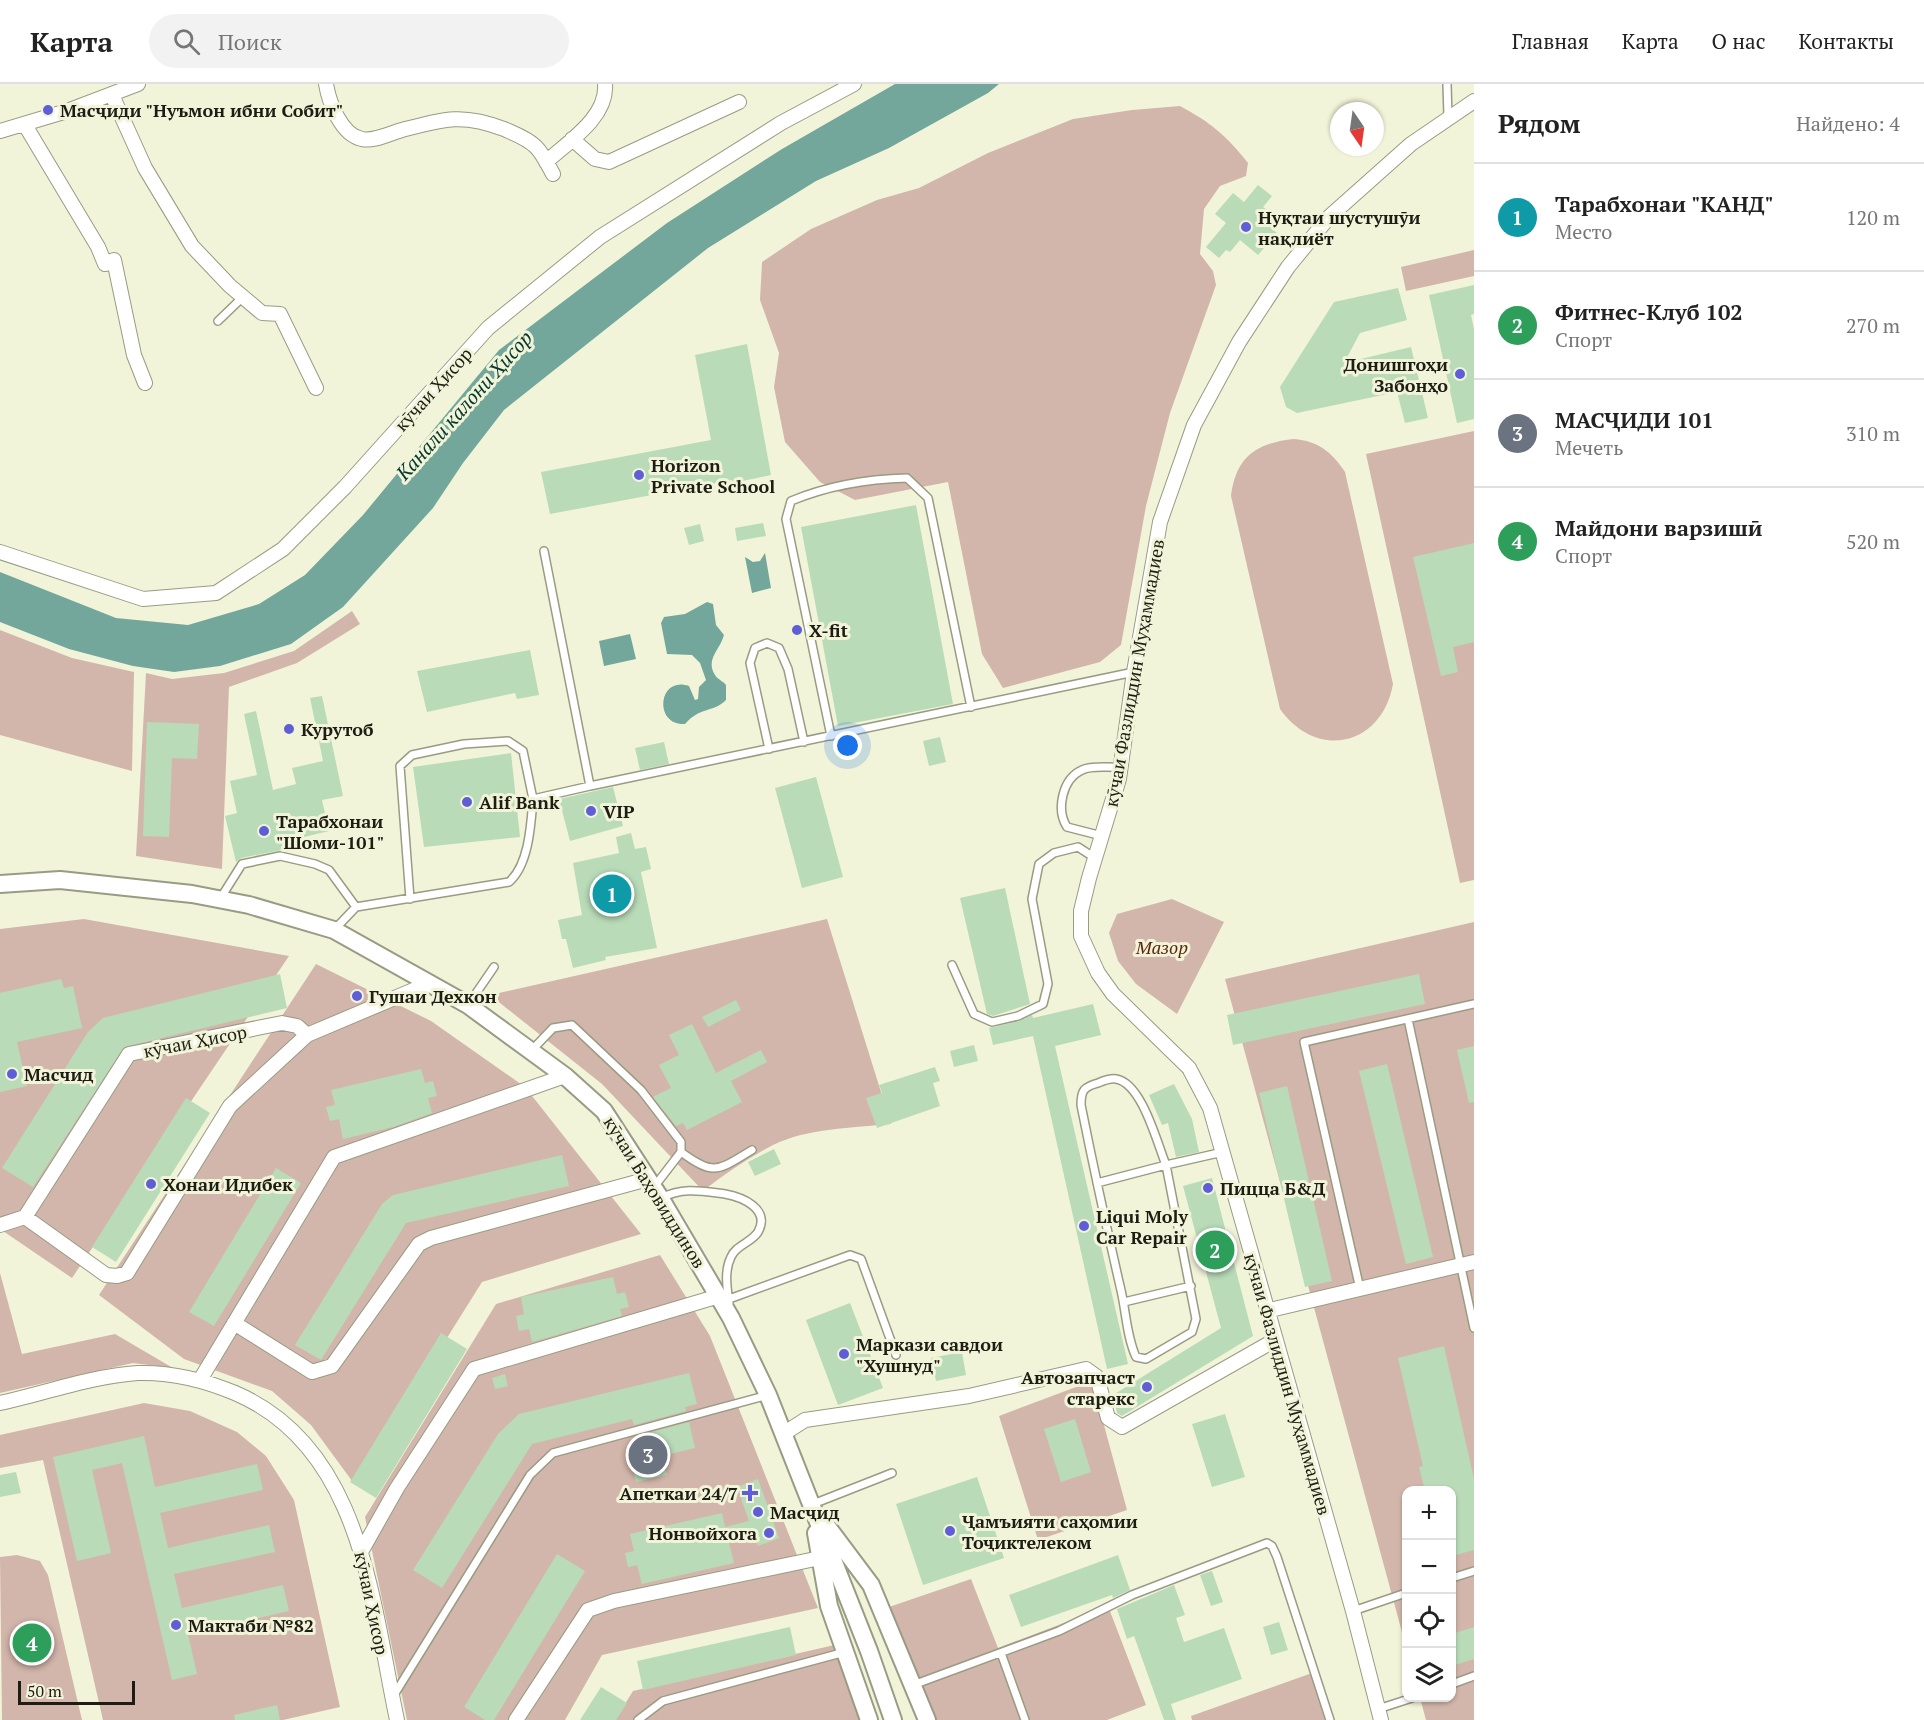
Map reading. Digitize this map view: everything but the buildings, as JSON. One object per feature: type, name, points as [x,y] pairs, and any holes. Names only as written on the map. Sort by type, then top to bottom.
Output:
[{"type":"street","points":[[0,131],[25,125],[138,84]]},
{"type":"street","points":[[326,84],[333,108],[347,130],[359,138],[372,139],[433,122],[472,118],[527,140],[537,147],[550,168],[572,139],[591,122],[606,95],[605,84]]},
{"type":"street","name":"кӯчаи Ҳисор","points":[[0,552],[143,599],[216,593],[283,549],[345,487],[488,328],[600,237],[781,123],[854,84]]},
{"type":"street","points":[[112,95],[145,168],[186,236],[230,286],[262,313],[280,314],[316,388]]},
{"type":"street","name":"кӯчаи Фазлиддин Муҳаммадиев","points":[[1380,1715],[1353,1611],[1210,1108],[1189,1068],[1113,994],[1098,973],[1081,936],[1082,911],[1120,767],[1160,522],[1194,425],[1239,342],[1288,267],[1329,217],[1411,144],[1474,101]]},
{"type":"street","points":[[572,139],[595,159],[609,162],[739,102]]},
{"type":"street","points":[[25,125],[98,247],[105,264],[114,260],[134,355],[145,382]]},
{"type":"street","name":"кӯчаи Баҳовиддинов","points":[[0,884],[60,880],[192,894],[334,930],[468,1005],[532,1050],[604,1111],[724,1298],[731,1318],[768,1395],[869,1651],[893,1720]]},
{"type":"street","points":[[0,1225],[25,1217],[106,1275],[117,1276],[128,1273],[230,1106],[307,1035],[429,983]]},
{"type":"street","name":"кӯчаи Ҳисор","points":[[25,1217],[129,1054],[282,1023],[297,1026],[307,1035]]},
{"type":"street","points":[[200,1380],[334,1157],[565,1076]]},
{"type":"street","points":[[234,1323],[312,1372],[323,1370],[332,1366],[419,1244],[431,1238],[654,1188]]},
{"type":"street","points":[[1266,1311],[1474,1262]]},
{"type":"street","points":[[362,1550],[397,1488],[474,1369],[724,1298]]},
{"type":"street","points":[[783,1434],[805,1420],[969,1396],[1086,1369],[1097,1377],[1108,1418],[1122,1427],[1275,1340]]},
{"type":"street","name":"кӯчаи Ҳисор","points":[[0,1403],[139,1373],[181,1376],[200,1380],[257,1403],[291,1426],[330,1478],[362,1550],[397,1720]]},
{"type":"street","points":[[811,1505],[829,1606],[869,1720]]},
{"type":"street","points":[[811,1505],[872,1585],[927,1720]]},
{"type":"street","points":[[516,1720],[588,1610],[614,1601],[820,1558]]},
{"type":"lane","points":[[1447,84],[1448,119]]},
{"type":"lane","points":[[218,321],[243,297]]},
{"type":"lane","points":[[831,736],[786,519],[790,501],[813,492],[878,478],[908,478],[928,498],[971,707]]},
{"type":"lane","points":[[544,551],[590,786]]},
{"type":"lane","points":[[769,750],[750,663],[755,648],[767,643],[779,648],[788,669],[804,742]]},
{"type":"lane","points":[[533,799],[1134,672]]},
{"type":"lane","points":[[334,930],[356,907],[410,899],[509,882],[519,873],[532,817],[533,799],[523,751],[508,741],[464,744],[412,755],[400,766],[410,899]]},
{"type":"lane","points":[[1102,836],[1067,827],[1061,818],[1063,793],[1073,776],[1084,769],[1120,767]]},
{"type":"lane","points":[[952,965],[974,1014],[992,1022],[1018,1016],[1043,1004],[1048,984],[1032,899],[1039,864],[1054,853],[1078,848],[1095,858]]},
{"type":"lane","points":[[220,900],[242,864],[280,856],[329,870],[356,907]]},
{"type":"lane","points":[[468,1005],[494,967]]},
{"type":"lane","points":[[1360,1288],[1304,1042],[1474,1004]]},
{"type":"lane","points":[[1408,1019],[1474,1328]]},
{"type":"lane","points":[[532,1050],[554,1028],[572,1025],[641,1090],[681,1142],[681,1152],[670,1170],[654,1188]]},
{"type":"lane","points":[[1114,1078],[1124,1082],[1142,1103],[1166,1165],[1196,1319],[1192,1332],[1146,1359],[1136,1358],[1130,1344],[1124,1302],[1081,1105],[1081,1092],[1086,1087],[1114,1078]]},
{"type":"lane","points":[[681,1152],[701,1167],[712,1169],[722,1167],[752,1150]]},
{"type":"lane","points":[[1097,1183],[1224,1152]]},
{"type":"lane","points":[[654,1188],[675,1191],[688,1189],[733,1196],[748,1201],[758,1209],[761,1222],[758,1232],[731,1257],[724,1298],[850,1255],[861,1259],[896,1355]]},
{"type":"lane","points":[[1124,1302],[1191,1286]]},
{"type":"lane","points":[[392,1698],[530,1475],[553,1453],[768,1395]]},
{"type":"lane","points":[[811,1505],[892,1473]]},
{"type":"lane","points":[[913,1685],[1001,1653],[1102,1611],[1181,1574],[1267,1543],[1272,1546],[1277,1557],[1330,1720]]},
{"type":"lane","points":[[1456,1577],[1474,1571]]},
{"type":"lane","points":[[1353,1611],[1404,1594]]},
{"type":"lane","points":[[638,1720],[663,1701],[845,1652]]},
{"type":"lane","points":[[1001,1653],[1025,1720]]},
{"type":"lane","points":[[1456,1683],[1474,1676]]},
{"type":"lane","points":[[1380,1715],[1404,1702]]},
{"type":"green space","points":[[1180,106],[1217,130],[1248,163],[1246,176],[1220,186],[1204,209],[1200,254],[1213,271],[1216,285],[1170,413],[1146,506],[1121,645],[1100,662],[1003,688],[982,654],[948,482],[855,500],[820,482],[785,442],[774,387],[779,353],[760,300],[762,262],[811,229],[877,200],[919,188],[988,153],[1073,119],[1132,110]]},
{"type":"green space","points":[[1474,250],[1474,276],[1406,291],[1401,267]]},
{"type":"green space","points":[[1474,431],[1474,880],[1460,883],[1366,454]]},
{"type":"green space","points":[[1294,439],[1310,442],[1324,449],[1345,472],[1393,684],[1387,705],[1376,721],[1362,733],[1346,739],[1329,740],[1312,736],[1295,725],[1280,709],[1231,496],[1238,471],[1250,454],[1269,444]]},
{"type":"green space","points":[[352,611],[360,624],[297,663],[229,687],[222,869],[136,856],[146,673],[172,679],[224,673],[294,651]]},
{"type":"green space","points":[[0,630],[72,658],[134,672],[132,771],[0,735]]},
{"type":"green space","name":"Мазор","points":[[1172,899],[1224,922],[1177,1014],[1136,984],[1118,961],[1109,933],[1117,914]]},
{"type":"green space","points":[[84,919],[289,956],[72,1278],[0,1229],[0,929]]},
{"type":"green space","points":[[827,919],[891,1124],[815,1132],[787,1139],[728,1172],[703,1191],[602,1084],[490,995]]},
{"type":"green space","points":[[1474,922],[1474,1720],[1426,1720],[1421,1702],[1456,1702],[1456,1486],[1402,1486],[1402,1632],[1225,979]]},
{"type":"green space","points":[[316,964],[431,1021],[525,1087],[641,1234],[482,1282],[355,1485],[311,1425],[272,1391],[184,1359],[99,1295]]},
{"type":"green space","points":[[660,1255],[710,1336],[818,1608],[602,1655],[565,1720],[407,1720],[365,1517],[496,1304]]},
{"type":"green space","points":[[0,1273],[22,1354],[115,1334],[173,1368],[133,1363],[0,1393]]},
{"type":"green space","points":[[1092,1381],[1127,1510],[1038,1540],[999,1416]]},
{"type":"green space","name":"Мактаби №82","points":[[144,1403],[190,1411],[237,1432],[266,1456],[294,1500],[340,1707],[283,1720],[103,1720],[43,1460],[0,1468],[0,1435]]},
{"type":"green space","points":[[17,1555],[40,1561],[48,1575],[82,1720],[2,1720],[0,1557]]},
{"type":"green space","points":[[971,1579],[998,1648],[1108,1606],[1146,1705],[1107,1720],[932,1720],[886,1608]]},
{"type":"green space","points":[[839,1644],[861,1720],[615,1720],[633,1691]]},
{"type":"green space","points":[[1312,1673],[1325,1720],[1192,1720],[1191,1716]]},
{"type":"water","name":"Канали калони Ҳисор","points":[[895,84],[999,84],[988,93],[889,148],[816,181],[708,248],[504,410],[463,463],[433,508],[343,607],[291,644],[220,666],[174,672],[133,666],[69,649],[0,622],[0,572],[116,618],[188,625],[259,604],[305,575],[363,515],[499,350],[667,223],[782,149]]},
{"type":"water","points":[[765,553],[771,588],[752,593],[745,557],[753,562],[760,561]]},
{"type":"water","points":[[707,602],[713,604],[716,625],[724,635],[712,659],[712,669],[726,685],[726,700],[716,707],[696,714],[685,724],[675,722],[664,710],[663,702],[666,694],[671,688],[679,685],[689,686],[695,700],[698,699],[699,687],[706,680],[700,663],[692,655],[667,654],[661,623],[664,617],[685,614]]},
{"type":"water","points":[[630,634],[636,659],[604,666],[599,641]]},
{"type":"place","name":"Масҷиди \"Нуъмон ибни Собит\"","points":[[48,110]]},
{"type":"place","name":"Нуқтаи шустушӯи нақлиёт","points":[[1246,227]]},
{"type":"place","name":"Донишгоҳи Забонҳо","points":[[1460,374]]},
{"type":"place","name":"Horizon Private School","points":[[639,475]]},
{"type":"place","name":"X-fit","points":[[797,630]]},
{"type":"place","name":"Курутоб","points":[[289,729]]},
{"type":"place","name":"Alif Bank","points":[[467,802]]},
{"type":"place","name":"VIP","points":[[591,811]]},
{"type":"place","name":"Тарабхонаи \"Шоми-101\"","points":[[264,831]]},
{"type":"place","name":"Тарабхонаи \"КАНД\"","points":[[612,894]]},
{"type":"place","name":"Гушаи Дехкон","points":[[357,996]]},
{"type":"place","name":"Масчид","points":[[12,1074]]},
{"type":"place","name":"Хонаи Идибек","points":[[151,1184]]},
{"type":"place","name":"Пицца Б&Д","points":[[1208,1188]]},
{"type":"place","name":"Liqui Moly Car Repair","points":[[1084,1226]]},
{"type":"place","name":"Фитнес-Клуб 102","points":[[1215,1250]]},
{"type":"place","name":"Маркази савдои \"Хушнуд\"","points":[[844,1354]]},
{"type":"place","name":"Автозапчаст старекс","points":[[1147,1387]]},
{"type":"place","name":"МАСҶИДИ 101","points":[[648,1455]]},
{"type":"place","name":"Апеткаи 24/7","points":[[750,1493]]},
{"type":"place","name":"Масҷид","points":[[758,1512]]},
{"type":"place","name":"Ҷамъияти саҳомии Тоҷиктелеком","points":[[950,1531]]},
{"type":"place","name":"Нонвойхога","points":[[769,1533]]},
{"type":"place","name":"Мактаби №82","points":[[176,1625]]},
{"type":"place","name":"Майдони варзишӣ","points":[[32,1643]]}]
